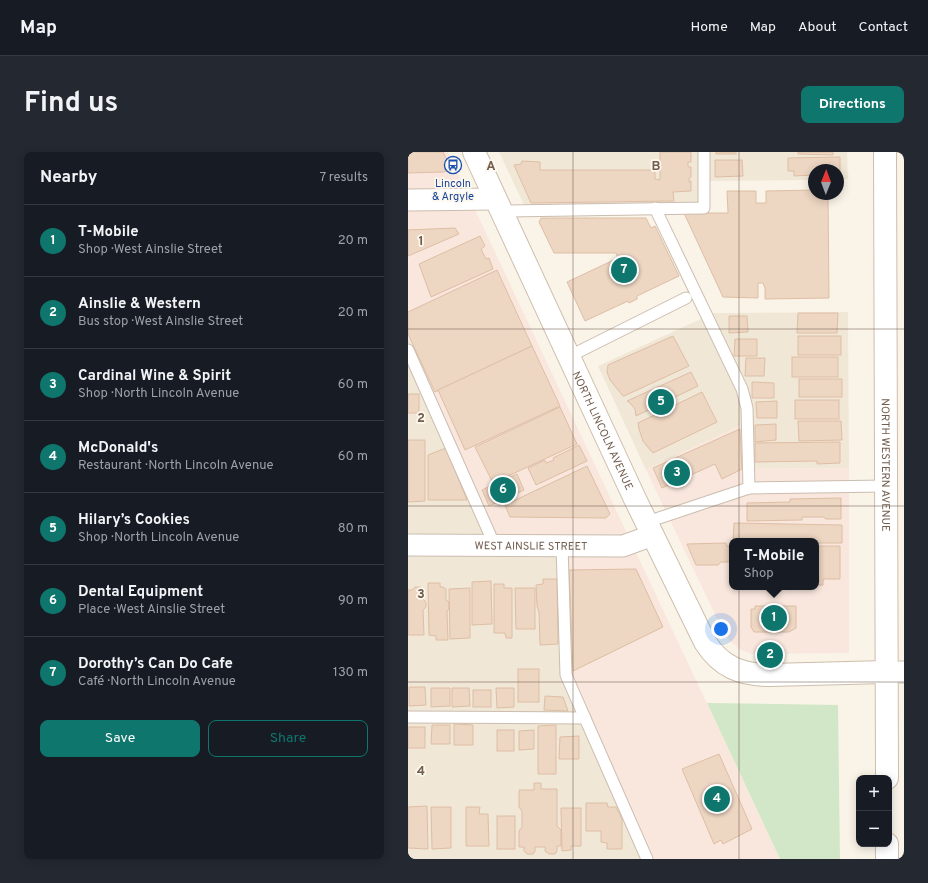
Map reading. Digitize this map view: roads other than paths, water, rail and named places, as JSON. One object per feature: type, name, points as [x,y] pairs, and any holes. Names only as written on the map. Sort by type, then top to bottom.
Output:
[{"type":"main road","name":"NORTH LINCOLN AVENUE","points":[[474,152],[568,357],[705,642],[713,654],[724,663],[738,670],[752,674],[895,672]]},
{"type":"main road","name":"NORTH WESTERN AVENUE","points":[[885,152],[886,486],[895,672],[887,775]]},
{"type":"main road","points":[[887,847],[887,859]]},
{"type":"street","points":[[408,200],[498,205]]},
{"type":"street","name":"WEST AINSLIE STREET","points":[[408,545],[623,546],[650,528]]},
{"type":"lane","points":[[498,205],[704,208],[704,152]]},
{"type":"lane","points":[[656,208],[742,389],[747,408],[748,421],[749,488]]},
{"type":"lane","points":[[568,357],[686,298]]},
{"type":"lane","points":[[408,350],[413,374],[496,546]]},
{"type":"lane","points":[[650,528],[749,488],[886,486]]},
{"type":"lane","points":[[562,546],[566,675],[647,859]]},
{"type":"lane","points":[[408,716],[585,718]]},
{"type":"place","name":"Lincoln & Argyle","points":[[453,165]]},
{"type":"place","name":"Dorothy’s Can Do Cafe","points":[[624,270]]},
{"type":"place","name":"Hilary’s Cookies","points":[[661,402]]},
{"type":"place","name":"Cardinal Wine & Spirit","points":[[677,473]]},
{"type":"place","name":"Dental Equipment","points":[[503,490]]},
{"type":"place","name":"T-Mobile","points":[[774,618]]},
{"type":"place","name":"Ainslie & Western","points":[[770,655]]},
{"type":"place","name":"McDonald's","points":[[717,799]]}]
